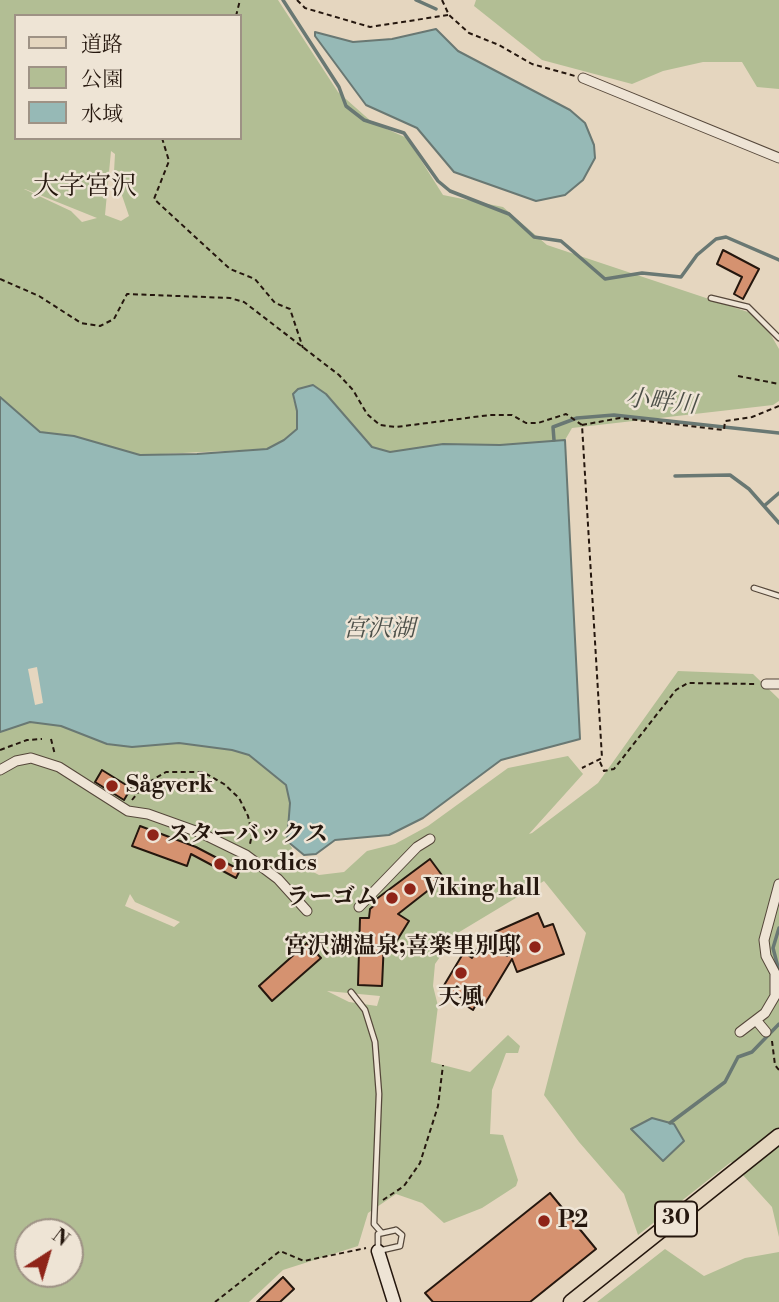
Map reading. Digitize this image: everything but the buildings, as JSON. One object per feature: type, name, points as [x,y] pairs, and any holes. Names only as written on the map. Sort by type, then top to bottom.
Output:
[{"type":"main road","name":"30","points":[[571,1302],[779,1136]]},
{"type":"street","points":[[583,78],[779,158]]},
{"type":"street","points":[[766,684],[779,684]]},
{"type":"street","points":[[0,770],[16,761],[31,758],[58,767],[128,811],[148,814],[179,825],[246,855],[278,879],[307,911]]},
{"type":"street","points":[[359,907],[417,848],[430,839]]},
{"type":"street","points":[[740,1032],[771,1005],[777,986],[764,940],[779,884]]},
{"type":"street","points":[[756,1020],[766,1032]]},
{"type":"street","points":[[377,1248],[394,1302]]},
{"type":"lane","points":[[711,298],[748,307],[779,338]]},
{"type":"lane","points":[[754,588],[779,596]]},
{"type":"lane","points":[[351,992],[365,1010],[375,1042],[379,1094],[374,1223],[382,1232]]},
{"type":"lane","points":[[382,1232],[400,1232],[403,1243],[377,1248],[377,1236],[382,1232]]},
{"type":"path","points":[[297,0],[305,8],[370,27],[449,15]]},
{"type":"path","points":[[442,0],[449,15],[469,33],[499,45],[532,65],[583,78]]},
{"type":"path","points":[[163,140],[169,160],[154,199],[230,269],[255,279],[275,303],[290,309],[303,349]]},
{"type":"path","points":[[0,279],[39,296],[81,323],[100,326],[114,319],[127,294],[230,298],[254,307],[303,349],[339,375],[353,390],[366,414],[380,425],[396,427],[489,415],[512,415],[526,423],[538,423],[566,414],[582,425],[620,418],[724,430],[725,421],[752,417],[779,406]]},
{"type":"path","points":[[738,376],[779,384]]},
{"type":"path","points":[[582,425],[602,758],[600,761],[604,771],[614,769],[676,690],[688,683],[766,684]]},
{"type":"path","points":[[0,750],[27,740],[42,738]]},
{"type":"path","points":[[51,739],[58,767]]},
{"type":"path","points":[[582,768],[600,761]]},
{"type":"path","points":[[128,811],[135,794],[154,778],[166,772],[203,772],[224,784],[239,798],[252,834],[246,855]]},
{"type":"path","points":[[766,1032],[774,1046],[775,1065],[779,1070]]},
{"type":"path","points":[[374,1206],[404,1186],[420,1163],[438,1106],[443,1065]]},
{"type":"path","points":[[215,1302],[280,1251],[304,1261],[377,1248]]},
{"type":"green space","points":[[0,0],[278,0],[338,92],[373,123],[407,138],[443,195],[503,207],[547,245],[760,316],[779,349],[779,401],[773,405],[572,428],[565,440],[500,445],[443,444],[390,452],[372,447],[354,429],[293,398],[297,411],[295,434],[267,449],[140,455],[74,436],[40,432],[0,397]],"holes":[[[111,151],[115,154],[114,172],[129,216],[121,221],[105,215]],[[24,189],[97,218],[82,222],[71,211]]]},
{"type":"green space","points":[[476,0],[779,0],[779,89],[757,87],[742,62],[703,62],[663,71],[632,84],[542,60],[474,6]]},
{"type":"green space","points":[[678,671],[753,674],[779,699],[779,1237],[772,1207],[731,1162],[638,1235],[624,1194],[579,1142],[544,1095],[586,933],[544,881],[456,934],[435,964],[433,986],[438,1006],[431,1062],[470,1072],[508,1035],[520,1046],[518,1053],[506,1053],[492,1090],[490,1134],[503,1135],[518,1180],[516,1186],[482,1208],[444,1223],[422,1203],[396,1194],[368,1213],[358,1246],[283,1270],[249,1302],[0,1302],[0,732],[30,722],[61,726],[107,744],[132,747],[179,743],[249,755],[286,785],[290,803],[287,841],[292,848],[288,859],[319,875],[344,872],[367,851],[395,844],[428,826],[508,768],[568,756],[583,774],[529,834],[598,783]],"holes":[[[130,894],[135,902],[180,922],[174,927],[125,906]],[[327,991],[380,996],[377,1006],[349,1002]]]},
{"type":"green space","points":[[665,1249],[704,1276],[745,1258],[779,1252],[779,1302],[597,1302]]},
{"type":"water","points":[[436,29],[458,51],[570,110],[585,123],[594,145],[595,158],[583,180],[565,195],[536,201],[454,172],[417,128],[366,105],[315,36],[315,32],[353,42],[392,39]]},
{"type":"water","name":"宮沢湖","points":[[313,385],[326,394],[372,447],[390,452],[443,444],[500,445],[565,440],[580,739],[501,760],[423,818],[389,835],[335,840],[316,854],[304,855],[287,841],[290,803],[286,785],[249,755],[179,743],[132,747],[107,744],[61,726],[30,722],[0,732],[0,397],[40,432],[74,436],[140,455],[197,454],[267,449],[284,440],[297,429],[293,394],[298,389]]},
{"type":"water","points":[[652,1118],[674,1124],[684,1141],[663,1161],[631,1129]]},
{"type":"pier","points":[[37,667],[43,703],[35,705],[28,669]]},
{"type":"waterway","points":[[283,0],[339,87],[346,106],[364,120],[404,133],[438,181],[450,191],[509,214],[534,237],[561,241],[605,279],[642,273],[681,277],[697,255],[716,239],[726,237],[779,260]]},
{"type":"waterway","points":[[416,0],[436,9]]},
{"type":"waterway","name":"小畔川","points":[[554,440],[553,427],[577,418],[614,415],[779,433]]},
{"type":"waterway","points":[[675,476],[730,475],[749,489],[779,523]]},
{"type":"waterway","points":[[764,506],[779,493]]},
{"type":"waterway","points":[[779,928],[773,948],[779,971]]},
{"type":"waterway","points":[[670,1123],[725,1082],[738,1057],[752,1052],[779,1024]]},
{"type":"place","name":"Sågverk","points":[[112,786]]},
{"type":"place","name":"スターバックス","points":[[153,835]]},
{"type":"place","name":"nordics","points":[[220,864]]},
{"type":"place","name":"Viking hall","points":[[410,889]]},
{"type":"place","name":"ラーゴム","points":[[392,898]]},
{"type":"place","name":"宮沢湖温泉;喜楽里別邸","points":[[535,947]]},
{"type":"place","name":"天風","points":[[461,973]]},
{"type":"place","name":"P2","points":[[544,1221]]},
{"type":"district","name":"大字宮沢","points":[[85,188]]}]
